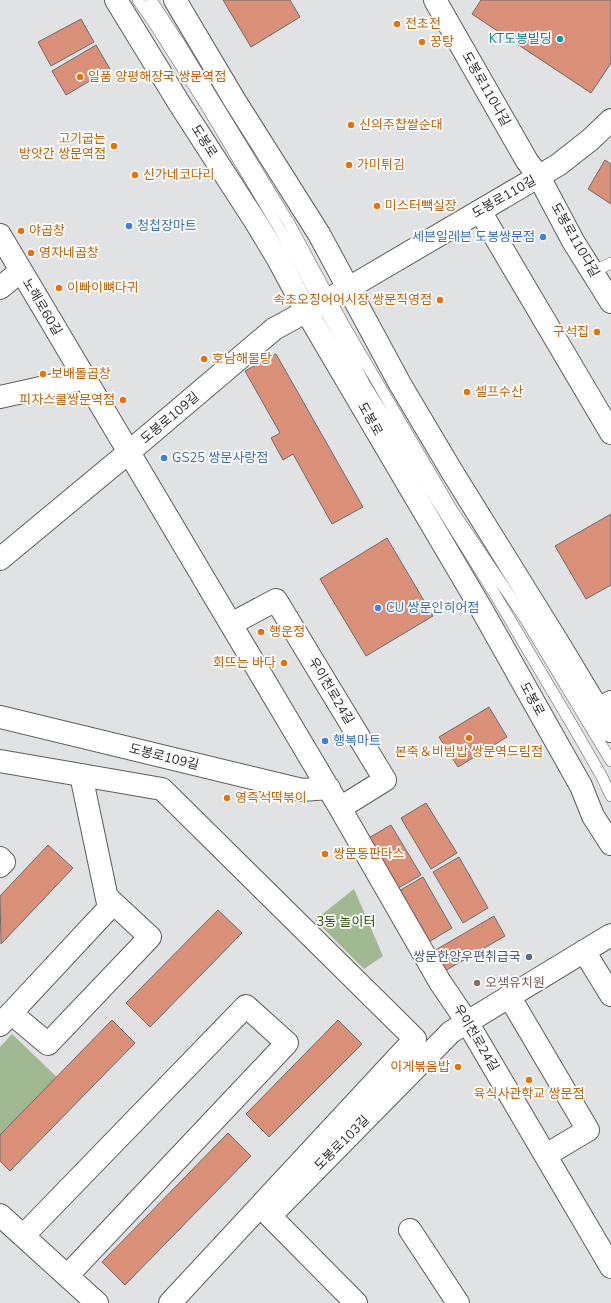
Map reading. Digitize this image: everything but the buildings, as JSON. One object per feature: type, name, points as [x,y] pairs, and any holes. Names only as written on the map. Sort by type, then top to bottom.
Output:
[{"type":"street","name":"도봉로","points":[[116,0],[257,224],[404,391],[605,706],[611,731]]},
{"type":"street","name":"도봉로","points":[[175,0],[235,101],[319,234],[326,301],[482,610],[581,786],[593,816],[611,844]]},
{"type":"street","name":"도봉로110나길","points":[[435,0],[527,161],[539,177]]},
{"type":"street","name":"도봉로110길","points":[[326,301],[558,165],[590,140],[611,120]]},
{"type":"street","name":"도봉로110다길","points":[[539,177],[573,241],[602,268],[611,302]]},
{"type":"street","points":[[480,211],[611,433]]},
{"type":"street","name":"노해로60길","points":[[0,235],[129,452]]},
{"type":"street","points":[[0,288],[21,272]]},
{"type":"street","name":"도봉로109길","points":[[0,559],[274,329],[326,301]]},
{"type":"street","points":[[0,397],[85,378]]},
{"type":"street","name":"우이천로24길","points":[[129,452],[340,808],[440,982],[467,1022],[611,1267]]},
{"type":"street","name":"우이천로24길","points":[[231,624],[276,600],[381,773],[385,780],[340,808]]},
{"type":"street","name":"도봉로109길","points":[[0,717],[302,790],[328,788]]},
{"type":"street","points":[[0,761],[162,789],[415,1039],[170,1303]]},
{"type":"street","points":[[82,775],[109,908],[6,1019],[48,1044],[150,937],[107,898]]},
{"type":"street","points":[[0,858],[4,862],[0,866]]},
{"type":"street","name":"도봉로103길","points":[[356,1303],[270,1216],[451,1032],[611,935]]},
{"type":"street","points":[[584,951],[611,995]]},
{"type":"street","points":[[509,996],[588,1130],[546,1155]]},
{"type":"street","points":[[23,1236],[246,1006],[287,1043],[67,1276]]},
{"type":"street","points":[[0,1215],[97,1303]]},
{"type":"street","points":[[410,1230],[458,1303]]},
{"type":"lane","points":[[138,0],[204,102],[279,228],[326,301],[452,510],[526,620],[611,761]]},
{"type":"lane","points":[[151,0],[178,41],[288,223],[326,301],[345,346],[365,385],[492,591],[578,735],[611,796]]},
{"type":"green space","name":"3동 놀이터","points":[[354,889],[383,956],[364,969],[315,920]]},
{"type":"green space","points":[[12,1034],[61,1081],[0,1145],[0,1047]]},
{"type":"place","name":"전초전","points":[[397,24]]},
{"type":"place","name":"KT도봉빌딩","points":[[560,39]]},
{"type":"place","name":"꿍탕","points":[[422,42]]},
{"type":"place","name":"일품 양평해장국 쌍문역점","points":[[80,77]]},
{"type":"place","name":"신의주찹쌀순대","points":[[351,125]]},
{"type":"place","name":"고기굽는 방앗간 쌍문역점","points":[[114,146]]},
{"type":"place","name":"가미튀김","points":[[349,165]]},
{"type":"place","name":"신가네코다리","points":[[135,175]]},
{"type":"place","name":"미스터빽실장","points":[[377,206]]},
{"type":"place","name":"청첩장마트","points":[[129,226]]},
{"type":"place","name":"야곱창","points":[[21,231]]},
{"type":"place","name":"세븐일레븐 도봉쌍문점","points":[[543,237]]},
{"type":"place","name":"영자네곱창","points":[[31,253]]},
{"type":"place","name":"이빠이뼈다귀","points":[[59,288]]},
{"type":"place","name":"속초오징어어시장 쌍문직영점","points":[[440,300]]},
{"type":"place","name":"구석집","points":[[597,332]]},
{"type":"place","name":"호남해물탕","points":[[204,359]]},
{"type":"place","name":"보배돌곱창","points":[[43,374]]},
{"type":"place","name":"셀프수산","points":[[467,392]]},
{"type":"place","name":"피자스쿨쌍문역점","points":[[123,400]]},
{"type":"place","name":"GS25 쌍문사랑점","points":[[164,458]]},
{"type":"place","name":"CU 쌍문인히어점","points":[[378,608]]},
{"type":"place","name":"행운정","points":[[261,632]]},
{"type":"place","name":"회뜨는 바다","points":[[284,663]]},
{"type":"place","name":"본죽＆비빔밥 쌍문역드림점","points":[[469,738]]},
{"type":"place","name":"행복마트","points":[[325,741]]},
{"type":"place","name":"영즉석떡볶이","points":[[227,798]]},
{"type":"place","name":"쌍문동판다스","points":[[325,854]]},
{"type":"place","name":"쌍문한양우편취급국","points":[[529,957]]},
{"type":"place","name":"오색유치원","points":[[477,983]]},
{"type":"place","name":"이게볶음밥","points":[[458,1067]]},
{"type":"place","name":"육식사관학교 쌍문점","points":[[529,1080]]}]
